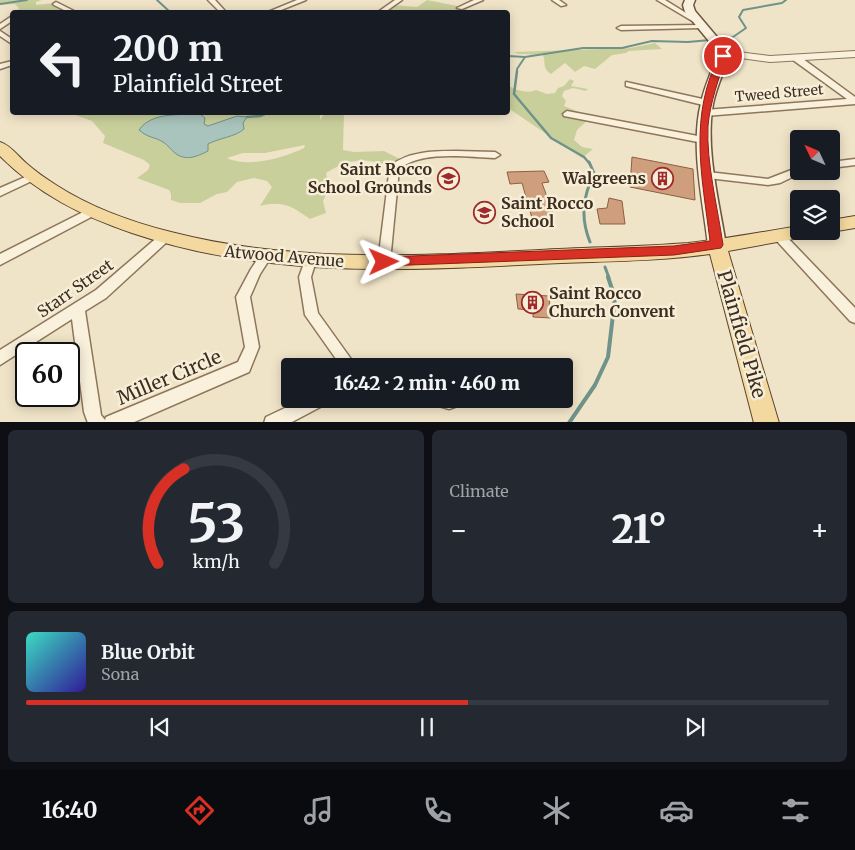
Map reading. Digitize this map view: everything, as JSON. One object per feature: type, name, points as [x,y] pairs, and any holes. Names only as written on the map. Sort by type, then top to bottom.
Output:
[{"type":"main road","points":[[689,3],[698,23],[717,46],[722,61],[706,108],[704,140],[717,245]]},
{"type":"main road","name":"Atwood Avenue","points":[[0,147],[32,176],[91,212],[164,238],[210,249],[266,257],[310,261],[384,262],[674,251],[790,234]]},
{"type":"main road","points":[[840,224],[855,222]]},
{"type":"main road","name":"Plainfield Pike","points":[[717,245],[766,422]]},
{"type":"street","points":[[211,0],[221,10]]},
{"type":"street","points":[[276,10],[303,0]]},
{"type":"street","points":[[384,10],[399,0]]},
{"type":"street","points":[[460,8],[480,0]]},
{"type":"street","points":[[555,0],[563,5]]},
{"type":"street","points":[[660,0],[689,3]]},
{"type":"street","points":[[660,0],[683,12],[698,23]]},
{"type":"street","points":[[56,4],[68,10]]},
{"type":"street","points":[[621,28],[698,23]]},
{"type":"street","points":[[717,46],[758,59],[855,54]]},
{"type":"street","points":[[796,58],[855,101]]},
{"type":"street","name":"Tweed Street","points":[[629,84],[706,108],[855,101]]},
{"type":"street","points":[[567,114],[704,140]]},
{"type":"street","points":[[384,262],[394,168],[398,163],[411,157],[431,155],[496,155]]},
{"type":"street","points":[[840,164],[855,162]]},
{"type":"street","points":[[708,175],[768,182],[776,181],[790,174]]},
{"type":"street","points":[[0,192],[32,176]]},
{"type":"street","points":[[0,260],[91,212]]},
{"type":"street","points":[[779,236],[855,317]]},
{"type":"street","name":"Starr Street","points":[[0,358],[78,311],[122,277],[164,238]]},
{"type":"street","name":"Miller Circle","points":[[112,422],[244,367],[252,347],[243,297],[255,272],[266,257]]},
{"type":"street","points":[[310,261],[305,277],[312,314],[343,358]]},
{"type":"street","points":[[78,311],[92,412],[95,420],[98,422]]},
{"type":"street","points":[[272,422],[301,408]]},
{"type":"green space","points":[[0,0],[42,0],[36,2],[36,5],[55,3],[68,10],[18,10],[19,8],[15,4],[0,5]]},
{"type":"green space","points":[[427,0],[468,10],[383,10],[392,5],[417,7]]},
{"type":"green space","points":[[655,43],[662,49],[629,51],[612,55],[595,69],[584,66],[575,72],[565,63],[551,74],[545,67],[543,55],[518,54],[514,52],[630,48]]},
{"type":"green space","points":[[570,79],[574,81],[571,86],[588,89],[586,91],[573,88],[564,91],[562,96],[566,101],[564,106],[591,117],[577,130],[574,140],[582,147],[593,149],[582,158],[510,109],[510,86],[521,91],[529,92],[536,90],[547,94],[555,93],[558,88],[564,86]]},
{"type":"green space","points":[[76,115],[320,115],[320,120],[324,115],[344,115],[343,150],[354,152],[384,151],[402,160],[394,167],[367,161],[352,162],[326,173],[329,189],[323,201],[326,213],[310,219],[286,205],[268,204],[260,206],[272,187],[267,181],[254,178],[237,182],[227,192],[217,194],[200,203],[180,203],[171,200],[169,190],[137,178],[148,170],[150,165],[144,160],[103,143],[105,136],[92,121]],"holes":[[[305,145],[304,148],[286,155],[255,162],[236,161],[227,158],[243,153],[265,153]]]},
{"type":"water","points":[[201,115],[205,118],[204,124],[208,126],[237,116],[247,117],[243,123],[244,129],[240,132],[208,144],[208,151],[188,158],[179,156],[163,142],[139,130],[151,120],[166,116]]},
{"type":"building","name":"Walgreens","points":[[632,157],[693,169],[695,200],[630,187]]},
{"type":"building","points":[[544,171],[549,182],[542,183],[554,216],[532,218],[522,183],[510,184],[507,172]]},
{"type":"building","points":[[609,198],[622,201],[625,224],[600,224],[597,209],[607,208]]},
{"type":"building","name":"Saint Rocco Church Convent","points":[[516,294],[549,296],[551,318],[533,317],[533,310],[518,309]]},
{"type":"waterway","points":[[0,4],[27,0]]},
{"type":"waterway","points":[[157,0],[168,10]]},
{"type":"waterway","points":[[716,40],[733,37],[746,28],[739,17],[743,10],[782,3],[786,0]]},
{"type":"waterway","points":[[525,57],[583,48],[622,48],[652,41],[688,42],[710,40]]},
{"type":"waterway","points":[[510,56],[525,57]]},
{"type":"waterway","points":[[517,71],[525,57]]},
{"type":"waterway","points":[[517,71],[514,94],[551,138],[584,157],[590,164]]},
{"type":"waterway","points":[[247,117],[262,115]]},
{"type":"waterway","points":[[590,164],[594,173],[587,190],[584,216],[590,242]]},
{"type":"waterway","points":[[605,267],[609,278]]},
{"type":"waterway","points":[[570,422],[595,385],[608,357],[615,298],[608,277]]},
{"type":"place","name":"Saint Rocco School Grounds","points":[[448,178]]},
{"type":"place","name":"Walgreens","points":[[662,178]]},
{"type":"place","name":"Saint Rocco School","points":[[485,212]]},
{"type":"place","name":"Saint Rocco Church Convent","points":[[533,302]]},
{"type":"route","points":[[384,262],[674,251],[717,245],[705,154],[704,127],[707,102],[723,56]]}]
